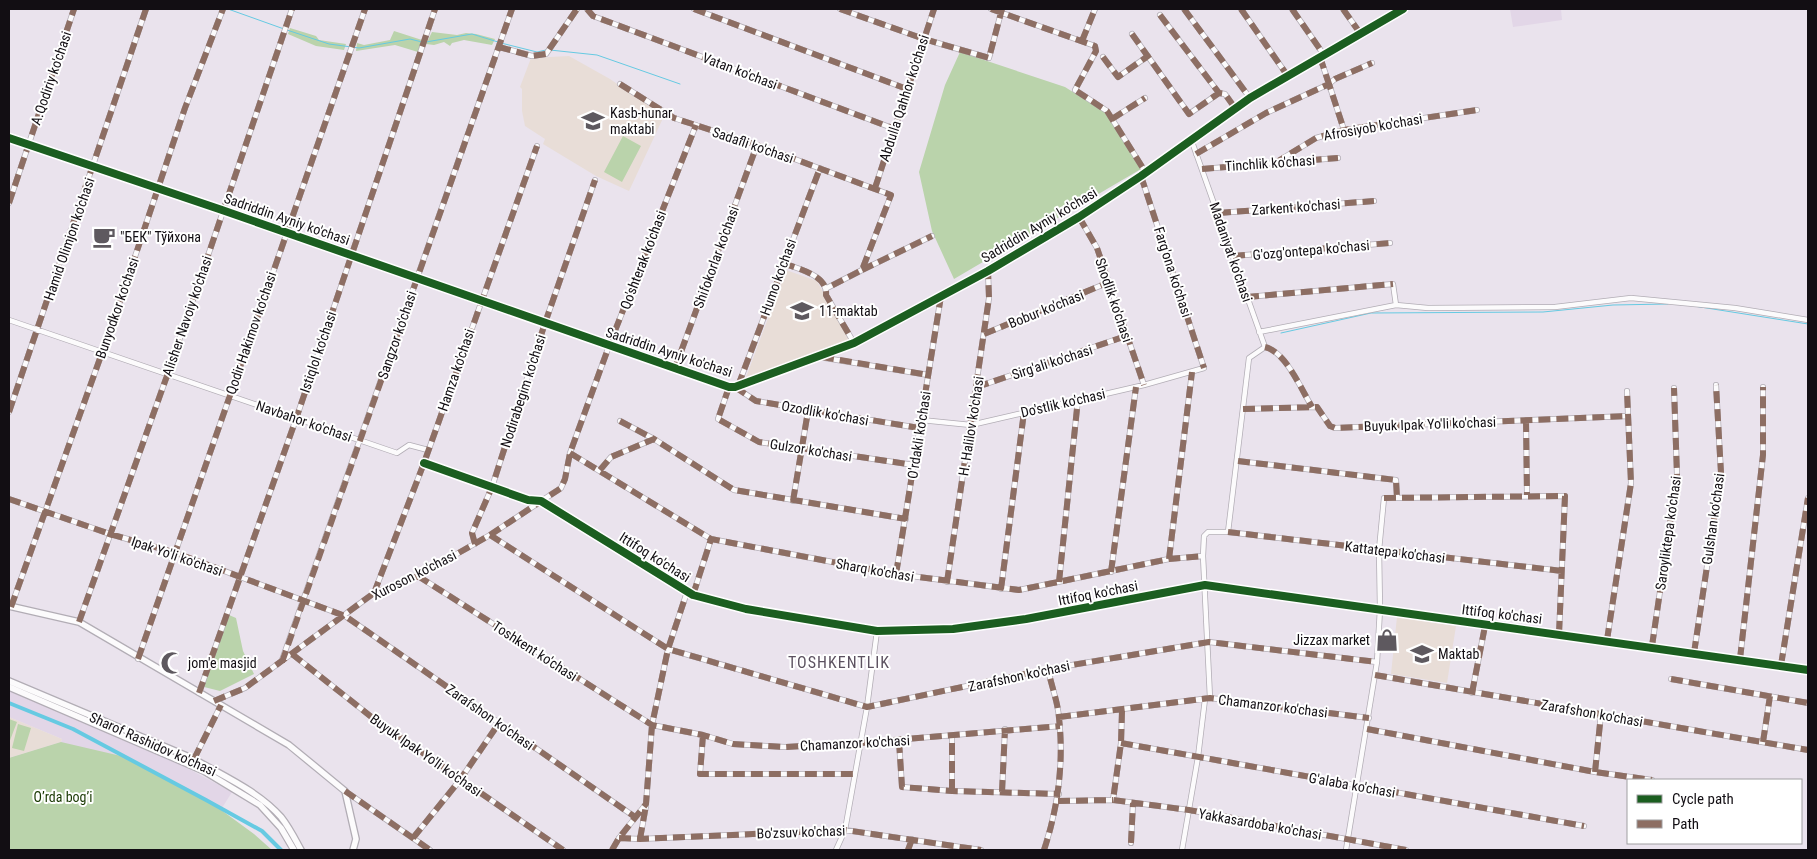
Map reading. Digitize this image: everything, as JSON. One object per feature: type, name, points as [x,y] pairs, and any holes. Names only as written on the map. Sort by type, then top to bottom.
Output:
[{"type":"street","name":"A.Qodiriy ko'chasi","points":[[9,203],[74,9]]},
{"type":"street","name":"Hamid Olimjon ko'chasi","points":[[9,412],[94,167],[146,9]]},
{"type":"street","name":"Bunyodkor ko'chasi","points":[[10,606],[103,351],[157,188],[223,9]]},
{"type":"street","name":"Alisher Navoiy ko'chasi","points":[[79,622],[168,373],[292,9]]},
{"type":"street","name":"Qodir Hakimov ko'chasi","points":[[138,659],[365,9]]},
{"type":"street","name":"Istiqlol ko'chasi","points":[[199,693],[296,419],[435,9]]},
{"type":"street","name":"Sangzor ko'chasi","points":[[282,662],[512,9]]},
{"type":"street","points":[[499,47],[532,56],[546,54],[577,9]]},
{"type":"street","name":"Vatan ko'chasi","points":[[587,9],[593,16],[895,129]]},
{"type":"street","points":[[694,9],[907,90]]},
{"type":"street","points":[[840,9],[924,39],[989,58],[1001,10]]},
{"type":"street","name":"Abdulla Qahhor ko'chasi","points":[[875,188],[934,9]]},
{"type":"street","points":[[991,9],[1001,10],[1082,40],[1095,9]]},
{"type":"street","points":[[1184,9],[1250,98]]},
{"type":"street","points":[[1241,9],[1287,75]]},
{"type":"street","points":[[1292,9],[1322,56],[1344,130]]},
{"type":"street","points":[[1343,9],[1360,33]]},
{"type":"street","name":"Sadriddin Ayniy ko'chasi","points":[[9,138],[286,232],[609,346],[734,386],[854,343],[988,271],[1079,217],[1144,174],[1250,98],[1403,9]]},
{"type":"street","points":[[1160,15],[1219,93],[1225,94],[1235,108]]},
{"type":"street","points":[[1132,34],[1189,114],[1219,93]]},
{"type":"street","name":"Farg'ona ko'chasi","points":[[1082,40],[1095,46],[1096,51],[1076,90],[1107,111],[1144,174],[1204,368]]},
{"type":"street","points":[[1104,57],[1118,78],[1148,56]]},
{"type":"street","points":[[1196,154],[1266,113],[1372,63]]},
{"type":"street","name":"Sadafli ko'chasi","points":[[620,84],[674,118],[757,145],[892,195],[862,270]]},
{"type":"street","points":[[1112,119],[1146,98]]},
{"type":"street","name":"Afrosiyob ko'chasi","points":[[1276,163],[1316,138],[1344,130],[1477,110]]},
{"type":"street","name":"Qo'shterak ko'chasi","points":[[490,534],[561,488],[565,479],[570,453],[609,346],[696,125]]},
{"type":"street","name":"Madaniyat ko'chasi","points":[[1191,139],[1265,348]]},
{"type":"street","name":"Shifokorlar ko'chasi","points":[[675,368],[757,145]]},
{"type":"street","name":"Hamza ko'chasi","points":[[374,593],[424,463],[480,300],[537,146]]},
{"type":"street","name":"Tinchlik ko'chasi","points":[[1202,169],[1338,158]]},
{"type":"street","name":"Humo ko'chasi","points":[[734,386],[820,168]]},
{"type":"street","name":"Nodirabegim ko'chasi","points":[[475,544],[472,533],[492,487],[545,323],[595,180]]},
{"type":"street","name":"Zarkent ko'chasi","points":[[1218,213],[1374,201]]},
{"type":"street","name":"Shodlik ko'chasi","points":[[1079,217],[1096,248],[1144,385]]},
{"type":"street","points":[[827,288],[932,236]]},
{"type":"street","name":"G'ozg'ontepa ko'chasi","points":[[1233,256],[1390,243]]},
{"type":"street","points":[[783,262],[823,280],[827,288],[826,295],[854,343]]},
{"type":"street","name":"H. Halilov ko'chasi","points":[[947,582],[984,334],[990,288],[988,271]]},
{"type":"street","name":"Bobur ko'chasi","points":[[984,334],[1107,283]]},
{"type":"street","points":[[1247,297],[1393,284],[1396,305]]},
{"type":"street","name":"O'rdakli ko'chasi","points":[[896,574],[941,296]]},
{"type":"street","points":[[1259,332],[1396,305],[1428,308],[1555,307],[1631,298],[1735,308],[1808,320]]},
{"type":"street","name":"Navbahor ko'chasi","points":[[9,320],[397,453],[409,445],[428,450]]},
{"type":"street","name":"Sirg'ali ko'chasi","points":[[977,387],[1126,336]]},
{"type":"street","points":[[1228,532],[1249,358],[1265,348],[1272,349],[1282,357],[1312,407],[1244,409]]},
{"type":"street","points":[[817,356],[928,375]]},
{"type":"street","name":"Do'stlik ko'chasi","points":[[921,420],[971,425],[1136,387],[1204,368]]},
{"type":"street","points":[[1169,559],[1192,372]]},
{"type":"street","name":"Gulshan ko'chasi","points":[[1694,653],[1720,473],[1716,385]]},
{"type":"street","name":"Ozodlik ko'chasi","points":[[734,386],[756,401],[920,428]]},
{"type":"street","name":"Gulzor ko'chasi","points":[[734,386],[718,420],[760,442],[914,465]]},
{"type":"street","points":[[1111,572],[1136,387]]},
{"type":"street","points":[[1740,659],[1763,455],[1763,387]]},
{"type":"street","name":"Saroyliktepa ko'chasi","points":[[1652,646],[1677,475],[1674,388]]},
{"type":"street","points":[[1607,640],[1630,483],[1627,391]]},
{"type":"street","points":[[1059,582],[1078,400]]},
{"type":"street","name":"Buyuk Ipak Yo'li ko'chasi","points":[[1312,407],[1318,407],[1330,426],[1335,428],[1628,416]]},
{"type":"street","points":[[793,501],[808,411]]},
{"type":"street","points":[[1001,589],[1024,412]]},
{"type":"street","points":[[1526,420],[1527,495]]},
{"type":"street","points":[[620,421],[654,439],[734,490],[906,519]]},
{"type":"street","points":[[600,470],[612,457],[654,439]]},
{"type":"street","name":"Sharq ko'chasi","points":[[570,453],[711,540],[896,574],[1019,590],[1169,559],[1202,556]]},
{"type":"street","points":[[1238,461],[1396,480],[1397,498]]},
{"type":"street","name":"Ittifoq ko'chasi","points":[[424,463],[528,500],[541,501],[692,595],[746,609],[877,631],[953,628],[1026,619],[1205,585],[1380,609],[1485,626],[1652,646],[1808,670]]},
{"type":"street","points":[[1346,850],[1368,729],[1377,662],[1380,609],[1379,550],[1384,498],[1562,494],[1566,498],[1558,634]]},
{"type":"street","points":[[1781,665],[1808,498]]},
{"type":"street","name":"Ipak Yo'li ko'chasi","points":[[9,499],[45,513],[176,554],[345,616]]},
{"type":"street","name":"Kattatepa ko'chasi","points":[[1202,556],[1205,534],[1228,532],[1562,571]]},
{"type":"street","points":[[490,534],[668,649]]},
{"type":"street","name":"Xuroson ko'chasi","points":[[214,701],[245,688],[374,593],[418,576],[490,534]]},
{"type":"street","points":[[692,595],[711,540]]},
{"type":"street","points":[[1182,850],[1208,698],[1209,642],[1202,556]]},
{"type":"street","name":"Toshkent ko'chasi","points":[[418,576],[652,725]]},
{"type":"street","points":[[640,839],[646,804],[652,725],[668,649],[687,592]]},
{"type":"street","points":[[10,606],[79,622],[138,659],[289,745],[345,791],[430,850]]},
{"type":"street","name":"Zarafshon ko'chasi","points":[[345,616],[636,817]]},
{"type":"street","points":[[1472,693],[1485,626]]},
{"type":"street","points":[[836,850],[845,830],[867,707],[877,631]]},
{"type":"street","name":"Zarafshon ko'chasi","points":[[668,649],[867,707],[1048,670],[1209,642],[1377,662]]},
{"type":"street","name":"Buyuk Ipak Yo'li ko'chasi","points":[[292,654],[374,720],[563,850]]},
{"type":"street","points":[[1044,850],[1059,794],[1060,726],[1048,670]]},
{"type":"street","name":"Zarafshon ko'chasi","points":[[1375,675],[1808,750]]},
{"type":"street","points":[[1671,679],[1808,703]]},
{"type":"street","name":"Sharof Rashidov ko'chasi","points":[[9,682],[193,762],[260,798],[281,817],[301,850]]},
{"type":"street","points":[[9,687],[193,762],[260,806],[281,828],[294,850]]},
{"type":"street","points":[[1763,742],[1770,696]]},
{"type":"street","name":"Chamanzor ko'chasi","points":[[1059,717],[1122,711],[1208,698],[1369,718]]},
{"type":"street","points":[[193,762],[221,705]]},
{"type":"street","points":[[1113,800],[1121,743],[1122,711]]},
{"type":"street","points":[[1595,772],[1601,714]]},
{"type":"street","points":[[414,838],[460,780],[499,723]]},
{"type":"street","name":"Chamanzor ko'chasi","points":[[652,725],[703,735],[734,744],[785,747],[899,741],[1005,729],[1060,726]]},
{"type":"street","points":[[1002,792],[1005,729]]},
{"type":"street","points":[[1368,729],[1595,772],[1645,779]]},
{"type":"street","points":[[703,735],[700,774],[855,774]]},
{"type":"street","points":[[952,736],[952,791]]},
{"type":"street","points":[[899,741],[902,787],[952,791],[1059,794]]},
{"type":"street","name":"G'alaba ko'chasi","points":[[1121,743],[1584,826]]},
{"type":"street","points":[[345,791],[356,840],[353,850]]},
{"type":"street","name":"Yakkasardoba ko'chasi","points":[[1058,801],[1113,800],[1188,810],[1406,850]]},
{"type":"street","points":[[1131,843],[1133,803]]},
{"type":"street","points":[[612,850],[619,838],[646,804]]},
{"type":"street","name":"Bo'zsuv ko'chasi","points":[[619,838],[640,839],[845,830],[981,850]]},
{"type":"street","points":[[908,850],[912,839]]},
{"type":"shaded area","points":[[1510,9],[1561,9],[1562,20],[1513,27]]},
{"type":"shaded area","name":"Kasb-hunar maktabi","points":[[569,56],[610,79],[664,116],[629,191],[596,176],[543,144],[545,139],[525,126],[522,111],[522,89],[520,87],[531,58]]},
{"type":"shaded area","name":"11-maktab","points":[[786,270],[817,281],[849,340],[745,380]]},
{"type":"shaded area","name":"Maktab","points":[[1397,617],[1456,626],[1447,683],[1391,674]]},
{"type":"shaded area","points":[[9,691],[185,767],[232,792],[222,808],[121,756],[9,793],[9,758],[61,742],[62,739],[9,717]]},
{"type":"shaded area","points":[[9,717],[62,739],[61,742],[9,758]]},
{"type":"green space","points":[[290,28],[316,36],[319,40],[346,44],[344,50],[316,46],[288,34]]},
{"type":"green space","points":[[394,31],[422,40],[418,52],[395,45],[356,51],[357,43],[364,45],[390,40]]},
{"type":"green space","points":[[432,32],[457,35],[466,33],[476,34],[495,39],[492,45],[464,40],[452,43],[450,46],[444,42],[434,45],[426,44]]},
{"type":"green space","points":[[960,52],[1065,87],[1106,113],[1141,169],[954,279],[932,231],[919,172],[945,85]]},
{"type":"green space","points":[[623,136],[641,146],[622,182],[604,172]]},
{"type":"green space","points":[[229,615],[236,618],[243,651],[254,674],[220,691],[204,687],[225,619]]},
{"type":"green space","points":[[9,719],[17,722],[9,743]]},
{"type":"green space","points":[[18,724],[31,728],[24,751],[12,748]]},
{"type":"green space","name":"O’rda bog’i","points":[[61,742],[121,756],[213,804],[254,834],[272,850],[9,850],[9,758]]},
{"type":"waterway","points":[[228,9],[284,29]]},
{"type":"waterway","points":[[287,30],[329,44],[359,48],[410,39],[422,42]]},
{"type":"waterway","points":[[426,42],[472,34],[498,42]]},
{"type":"waterway","points":[[501,43],[537,52],[546,50]]},
{"type":"waterway","points":[[550,50],[597,55],[680,84]]},
{"type":"waterway","points":[[1281,333],[1371,313],[1543,312],[1613,305],[1668,304]]},
{"type":"waterway","points":[[1694,306],[1808,324]]},
{"type":"waterway","points":[[9,703],[73,729],[206,800],[262,831],[281,850]]},
{"type":"marked path","points":[[9,203],[74,9]]},
{"type":"marked path","points":[[9,412],[146,9]]},
{"type":"marked path","points":[[11,607],[113,322],[185,108],[223,9]]},
{"type":"marked path","points":[[79,622],[168,373],[292,9]]},
{"type":"marked path","points":[[138,659],[365,9]]},
{"type":"marked path","points":[[199,693],[296,419],[435,9]]},
{"type":"marked path","points":[[282,662],[512,9]]},
{"type":"marked path","points":[[499,47],[532,56],[546,54],[577,9]]},
{"type":"marked path","points":[[587,9],[593,16],[895,129]]},
{"type":"marked path","points":[[694,9],[907,89]]},
{"type":"marked path","points":[[840,9],[924,39],[989,58],[1002,9]]},
{"type":"marked path","points":[[875,188],[934,9]]},
{"type":"marked path","points":[[991,9],[1095,46],[1096,51],[1075,90],[1107,111],[1146,173]]},
{"type":"marked path","points":[[1082,41],[1095,9]]},
{"type":"marked path","points":[[1184,9],[1250,98]]},
{"type":"marked path","points":[[1241,9],[1287,75]]},
{"type":"marked path","points":[[1292,9],[1324,55]]},
{"type":"marked path","points":[[1343,9],[1360,33]]},
{"type":"marked path","points":[[1160,15],[1219,93]]},
{"type":"marked path","points":[[1132,34],[1189,114],[1219,93],[1225,94],[1235,108]]},
{"type":"marked path","points":[[1103,57],[1118,77],[1148,56]]},
{"type":"marked path","points":[[1320,57],[1329,84],[1335,79],[1372,63]]},
{"type":"marked path","points":[[620,84],[674,118],[757,145],[891,195],[862,270],[827,288]]},
{"type":"marked path","points":[[1196,154],[1266,113],[1329,84],[1344,130]]},
{"type":"marked path","points":[[1112,119],[1145,98]]},
{"type":"marked path","points":[[1275,163],[1316,138],[1344,130],[1477,110]]},
{"type":"marked path","points":[[490,535],[561,488],[565,479],[570,453],[609,346],[696,125]]},
{"type":"marked path","points":[[675,368],[757,145]]},
{"type":"marked path","points":[[374,593],[424,463],[537,146]]},
{"type":"marked path","points":[[1202,169],[1338,158]]},
{"type":"marked path","points":[[738,386],[820,168]]},
{"type":"marked path","points":[[1141,176],[1204,368]]},
{"type":"marked path","points":[[475,544],[472,533],[492,487],[545,323],[595,180]]},
{"type":"marked path","points":[[1219,213],[1374,201]]},
{"type":"marked path","points":[[1079,217],[1097,248],[1144,385]]},
{"type":"marked path","points":[[862,270],[932,236]]},
{"type":"marked path","points":[[1233,256],[1390,243]]},
{"type":"marked path","points":[[783,263],[804,270],[822,282],[826,295],[854,343]]},
{"type":"marked path","points":[[947,582],[989,298],[988,271]]},
{"type":"marked path","points":[[984,334],[1107,283]]},
{"type":"marked path","points":[[1247,297],[1393,284]]},
{"type":"marked path","points":[[896,574],[941,296]]},
{"type":"marked path","points":[[977,387],[1126,336]]},
{"type":"marked path","points":[[1265,347],[1273,350],[1286,363],[1312,407]]},
{"type":"marked path","points":[[822,357],[928,375]]},
{"type":"marked path","points":[[1169,559],[1192,372]]},
{"type":"marked path","points":[[1694,653],[1721,473],[1716,385]]},
{"type":"marked path","points":[[729,387],[718,419],[759,442],[914,465]]},
{"type":"marked path","points":[[735,387],[756,401],[919,428]]},
{"type":"marked path","points":[[1111,572],[1136,387]]},
{"type":"marked path","points":[[1740,659],[1763,455],[1763,387]]},
{"type":"marked path","points":[[1652,646],[1677,475],[1674,388]]},
{"type":"marked path","points":[[1607,640],[1631,483],[1627,391]]},
{"type":"marked path","points":[[1059,582],[1078,399]]},
{"type":"marked path","points":[[1243,409],[1317,407],[1330,426],[1335,428],[1628,416]]},
{"type":"marked path","points":[[793,501],[808,411]]},
{"type":"marked path","points":[[1001,589],[1024,412]]},
{"type":"marked path","points":[[1526,420],[1527,495]]},
{"type":"marked path","points":[[620,421],[654,439]]},
{"type":"marked path","points":[[600,470],[611,457],[654,439],[734,490],[906,519]]},
{"type":"marked path","points":[[570,453],[711,539],[896,574],[1019,590],[1169,559],[1203,556]]},
{"type":"marked path","points":[[1238,461],[1396,480],[1397,498]]},
{"type":"marked path","points":[[1384,498],[1565,496],[1559,634]]},
{"type":"marked path","points":[[1781,665],[1808,498]]},
{"type":"marked path","points":[[9,499],[110,534],[176,553],[345,616],[635,817]]},
{"type":"marked path","points":[[1228,532],[1562,571]]},
{"type":"marked path","points":[[214,701],[245,688],[374,593],[418,576],[490,535],[668,649],[867,707],[1048,669],[1209,642],[1377,662]]},
{"type":"marked path","points":[[693,595],[711,539]]},
{"type":"marked path","points":[[418,576],[652,725],[703,735],[733,744],[785,747],[860,743],[1060,726]]},
{"type":"marked path","points":[[612,850],[619,838],[646,804],[652,725],[668,649],[687,592]]},
{"type":"marked path","points":[[1472,693],[1485,626]]},
{"type":"marked path","points":[[292,654],[374,719],[563,850]]},
{"type":"marked path","points":[[1044,850],[1053,818],[1059,785],[1061,751],[1058,712],[1048,669]]},
{"type":"marked path","points":[[1375,675],[1808,750]]},
{"type":"marked path","points":[[1671,679],[1808,703]]},
{"type":"marked path","points":[[1763,742],[1770,696]]},
{"type":"marked path","points":[[1059,717],[1210,698],[1369,718]]},
{"type":"marked path","points":[[194,759],[221,705]]},
{"type":"marked path","points":[[1122,711],[1121,743],[1113,800],[1189,810],[1406,850]]},
{"type":"marked path","points":[[1595,772],[1601,714]]},
{"type":"marked path","points":[[413,838],[460,780],[499,723]]},
{"type":"marked path","points":[[1002,792],[1005,729]]},
{"type":"marked path","points":[[1367,729],[1595,772],[1645,779]]},
{"type":"marked path","points":[[703,735],[700,774],[855,774]]},
{"type":"marked path","points":[[952,736],[952,791]]},
{"type":"marked path","points":[[899,741],[902,787],[952,791],[1059,794]]},
{"type":"marked path","points":[[1121,743],[1584,826]]},
{"type":"marked path","points":[[345,791],[430,850]]},
{"type":"marked path","points":[[1058,801],[1113,800]]},
{"type":"marked path","points":[[1131,843],[1133,803]]},
{"type":"marked path","points":[[640,839],[646,805]]},
{"type":"marked path","points":[[619,838],[640,839],[845,830],[981,850]]},
{"type":"marked path","points":[[908,850],[912,839]]},
{"type":"cycle path","points":[[9,138],[222,210],[729,387],[735,387],[854,343],[988,271],[1079,217],[1141,176],[1250,98],[1403,9]]},
{"type":"cycle path","points":[[424,463],[528,500],[541,501],[693,595],[746,609],[877,631],[953,629],[1026,619],[1205,585],[1808,670]]},
{"type":"place","name":"Kasb-hunar maktabi","points":[[593,121]]},
{"type":"place","name":"\"БЕК\" Тўйхона","points":[[104,237]]},
{"type":"place","name":"11-maktab","points":[[802,311]]},
{"type":"place","name":"Jizzax market","points":[[1387,640]]},
{"type":"place","name":"Maktab","points":[[1422,654]]},
{"type":"place","name":"jom'e masjid","points":[[172,663]]},
{"type":"district","name":"TOSHKENTLIK","points":[[839,662]]}]
